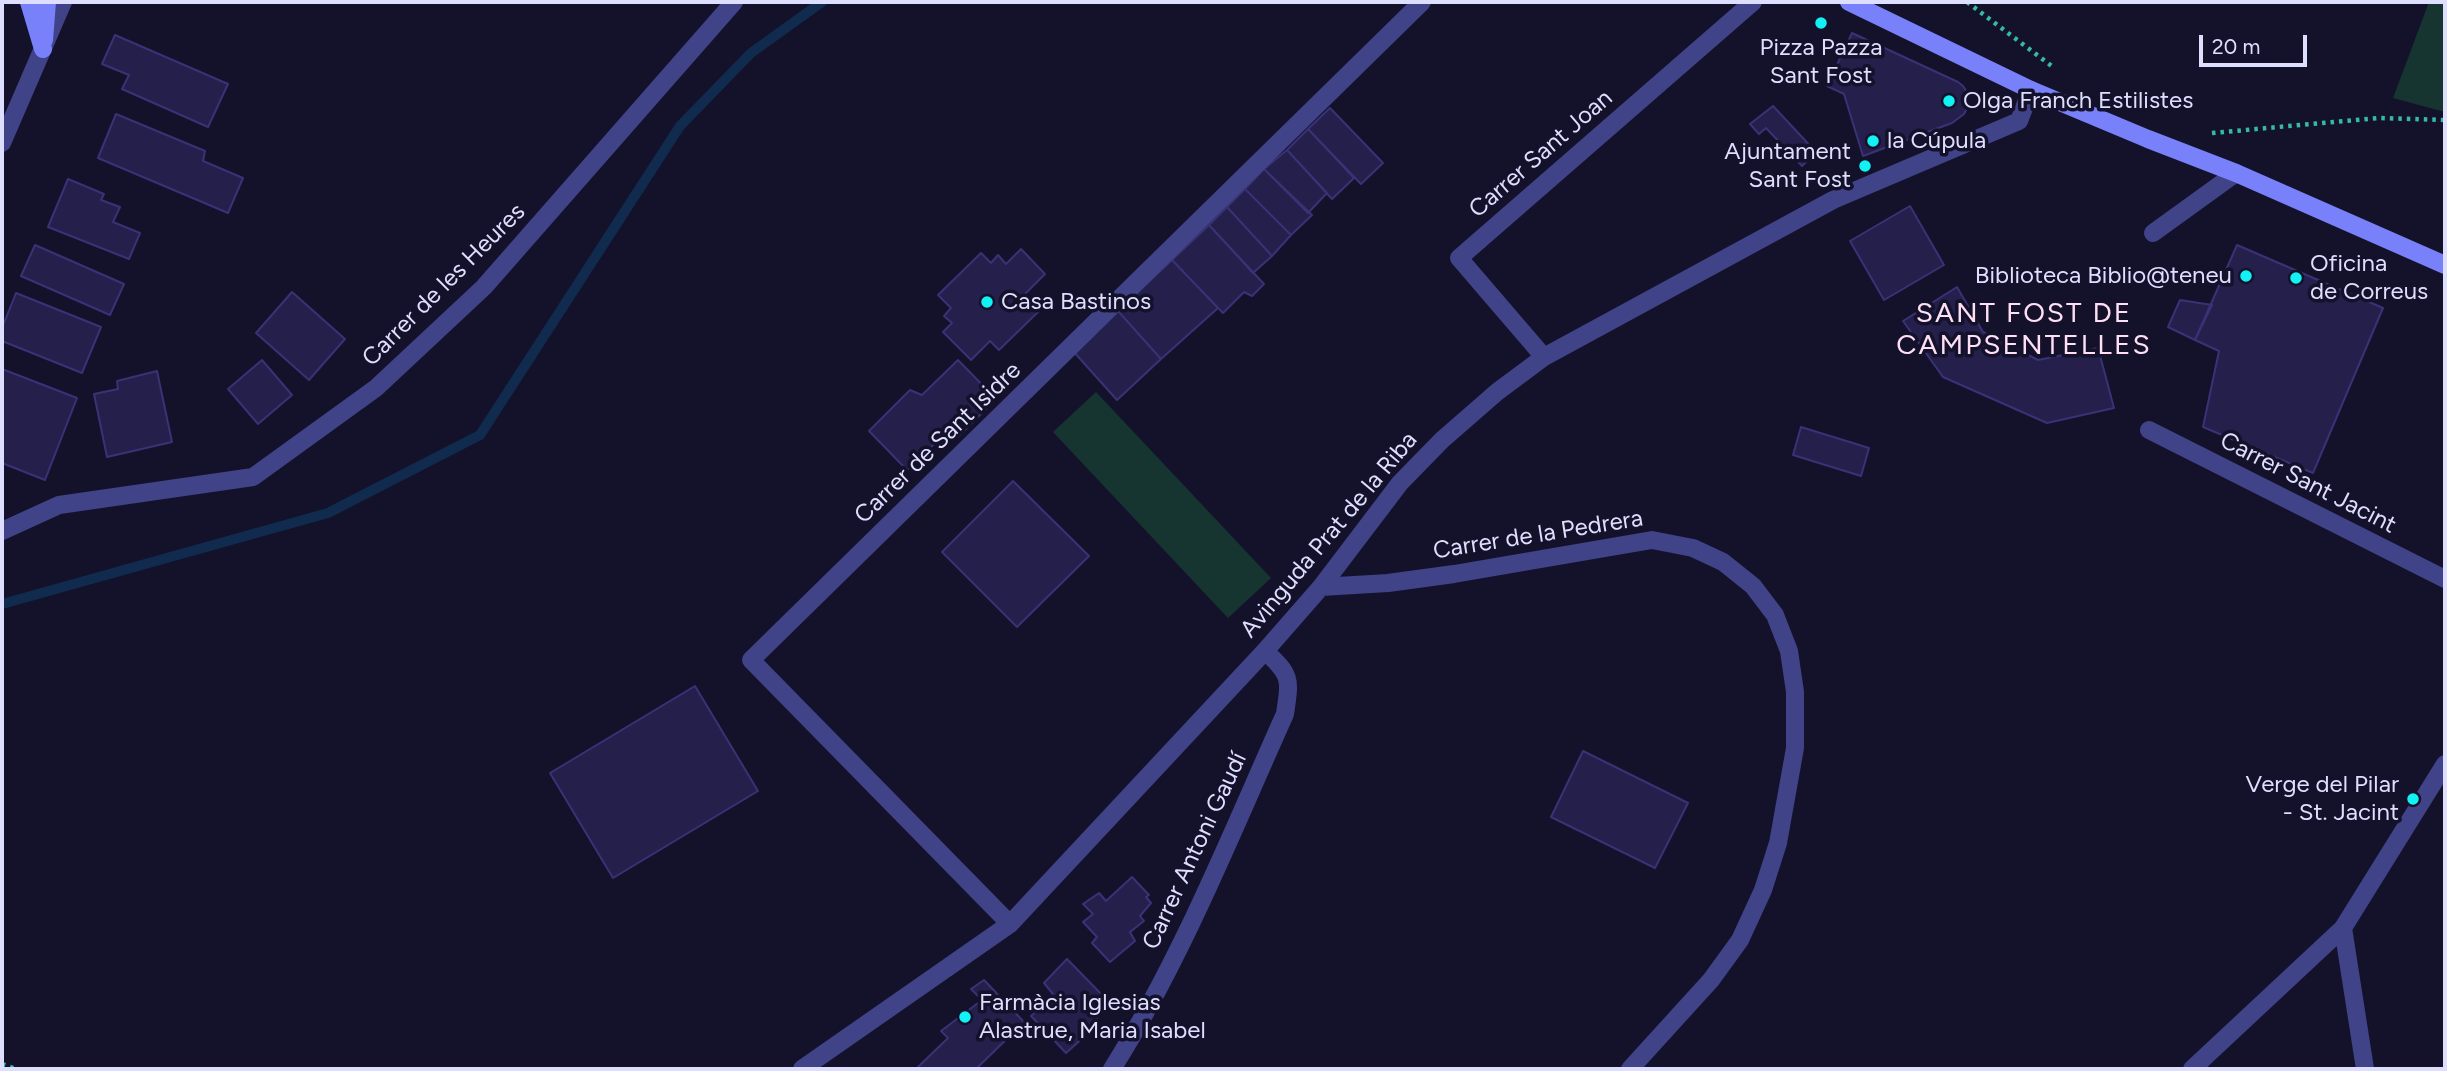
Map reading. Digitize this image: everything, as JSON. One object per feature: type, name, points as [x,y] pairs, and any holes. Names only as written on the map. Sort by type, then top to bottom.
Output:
[{"type":"street","points":[[29,2],[43,49]]},
{"type":"street","points":[[43,49],[47,2]]},
{"type":"street","points":[[2,144],[63,2]]},
{"type":"street","name":"Carrer de les Heures","points":[[2,531],[59,505],[253,477],[365,396],[484,287],[734,2]]},
{"type":"street","name":"Carrer de Sant Isidre","points":[[1010,924],[751,660],[1422,2]]},
{"type":"street","name":"Carrer Sant Joan","points":[[1544,357],[1459,258],[1754,2]]},
{"type":"street","points":[[1849,2],[2031,90],[2236,173],[2445,265]]},
{"type":"street","name":"Avinguda Prat de la Riba","points":[[802,1069],[1010,924],[1265,651],[1321,587],[1400,483],[1451,432],[1497,392],[1544,357],[1833,200],[2019,121],[2031,90]]},
{"type":"street","points":[[2153,233],[2236,173]]},
{"type":"street","name":"Carrer Sant Jacint","points":[[2150,430],[2445,579]]},
{"type":"street","name":"Carrer de la Pedrera","points":[[1321,587],[1388,583],[1454,574],[1652,540],[1693,548],[1723,562],[1753,586],[1775,615],[1789,651],[1795,692],[1794,748],[1778,843],[1763,890],[1740,940],[1718,970],[1630,1069]]},
{"type":"street","name":"Carrer Antoni Gaudí","points":[[1112,1069],[1142,1021],[1182,942],[1285,714],[1289,684],[1281,666],[1265,651]]},
{"type":"street","points":[[2192,1069],[2343,928],[2445,764]]},
{"type":"street","points":[[2343,928],[2365,1069]]},
{"type":"path","points":[[1967,2],[2063,75]]},
{"type":"path","points":[[2202,134],[2378,118],[2445,120]]},
{"type":"path","points":[[2,1064],[16,1069]]},
{"type":"green space","points":[[2429,2],[2445,2],[2445,112],[2393,98]]},
{"type":"green space","points":[[1096,392],[1271,578],[1228,618],[1053,432]]},
{"type":"building","points":[[1852,33],[1958,82],[1968,94],[1964,114],[1952,123],[1863,156],[1844,94],[1827,86]]},
{"type":"building","points":[[115,35],[228,84],[208,127],[122,89],[129,75],[102,64]]},
{"type":"building","points":[[1773,106],[1816,152],[1802,166],[1766,128],[1759,134],[1750,124]]},
{"type":"building","points":[[1330,108],[1383,163],[1361,184],[1308,129]]},
{"type":"building","points":[[116,114],[205,151],[203,161],[243,178],[228,213],[98,158]]},
{"type":"building","points":[[1308,129],[1354,178],[1332,199],[1287,150]]},
{"type":"building","points":[[1287,150],[1327,193],[1308,213],[1264,169]]},
{"type":"building","points":[[1264,169],[1312,215],[1291,235],[1245,189]]},
{"type":"building","points":[[68,179],[104,194],[101,200],[120,207],[113,222],[140,233],[129,259],[48,227]]},
{"type":"building","points":[[1245,189],[1291,235],[1272,256],[1227,207]]},
{"type":"building","points":[[1910,206],[1944,265],[1884,300],[1850,241]]},
{"type":"building","points":[[1227,207],[1272,256],[1253,273],[1209,225]]},
{"type":"building","points":[[1209,225],[1264,284],[1252,296],[1244,292],[1223,313],[1172,260]]},
{"type":"building","points":[[35,245],[124,284],[110,315],[21,276]]},
{"type":"building","points":[[2237,245],[2383,308],[2313,473],[2203,427],[2219,351],[2195,340]]},
{"type":"building","name":"Casa Bastinos","points":[[1021,249],[1045,274],[1023,296],[1039,311],[999,350],[990,341],[971,360],[943,332],[952,323],[944,316],[951,308],[938,295],[981,253],[991,263],[998,255],[1006,264]]},
{"type":"building","points":[[1172,260],[1218,308],[1161,359],[1118,311]]},
{"type":"building","points":[[1957,287],[1983,332],[2038,360],[2098,348],[2114,408],[2047,423],[1943,377],[1903,321]]},
{"type":"building","points":[[292,292],[345,339],[309,380],[256,333]]},
{"type":"building","points":[[16,293],[101,327],[82,373],[2,341],[2,328]]},
{"type":"building","points":[[2180,300],[2212,305],[2195,340],[2168,327]]},
{"type":"building","points":[[1118,311],[1161,359],[1117,400],[1073,351]]},
{"type":"building","points":[[262,360],[292,395],[258,424],[228,389]]},
{"type":"building","points":[[958,360],[996,399],[958,437],[950,429],[907,470],[869,431],[910,390],[922,395]]},
{"type":"building","points":[[2,369],[77,398],[45,480],[2,463]]},
{"type":"building","points":[[157,371],[172,442],[107,457],[94,394],[118,389],[117,381]]},
{"type":"building","points":[[1801,427],[1869,448],[1861,476],[1793,455]]},
{"type":"building","points":[[1013,481],[1089,556],[1017,627],[942,552]]},
{"type":"building","points":[[695,686],[758,791],[613,878],[550,773]]},
{"type":"building","points":[[1583,751],[1688,803],[1655,868],[1551,817]]},
{"type":"building","points":[[1132,877],[1149,895],[1146,897],[1151,903],[1140,916],[1144,921],[1130,932],[1135,941],[1110,962],[1092,943],[1097,937],[1083,922],[1093,914],[1083,904],[1099,893],[1106,901]]},
{"type":"building","points":[[1067,959],[1111,1004],[1092,1023],[1096,1026],[1066,1053],[1031,1016],[1053,994],[1044,983]]},
{"type":"building","points":[[984,980],[1024,1022],[976,1069],[916,1069],[948,1038],[941,1031],[982,1000],[971,989]]},
{"type":"waterway","points":[[2,604],[328,513],[480,435],[680,126],[751,53],[822,2]]},
{"type":"place","name":"Pizza Pazza Sant Fost","points":[[1821,23]]},
{"type":"place","name":"Olga Franch Estilistes","points":[[1949,101]]},
{"type":"place","name":"la Cúpula","points":[[1873,141]]},
{"type":"place","name":"Ajuntament Sant Fost","points":[[1865,166]]},
{"type":"place","name":"Biblioteca Biblio@teneu","points":[[2246,276]]},
{"type":"place","name":"Oficina de Correus","points":[[2296,278]]},
{"type":"place","name":"Casa Bastinos","points":[[987,302]]},
{"type":"place","name":"Verge del Pilar - St. Jacint","points":[[2413,799]]},
{"type":"place","name":"Farmàcia Iglesias Alastrue, Maria Isabel","points":[[965,1017]]},
{"type":"district","name":"SANT FOST DE CAMPSENTELLES","points":[[2024,330]]}]
